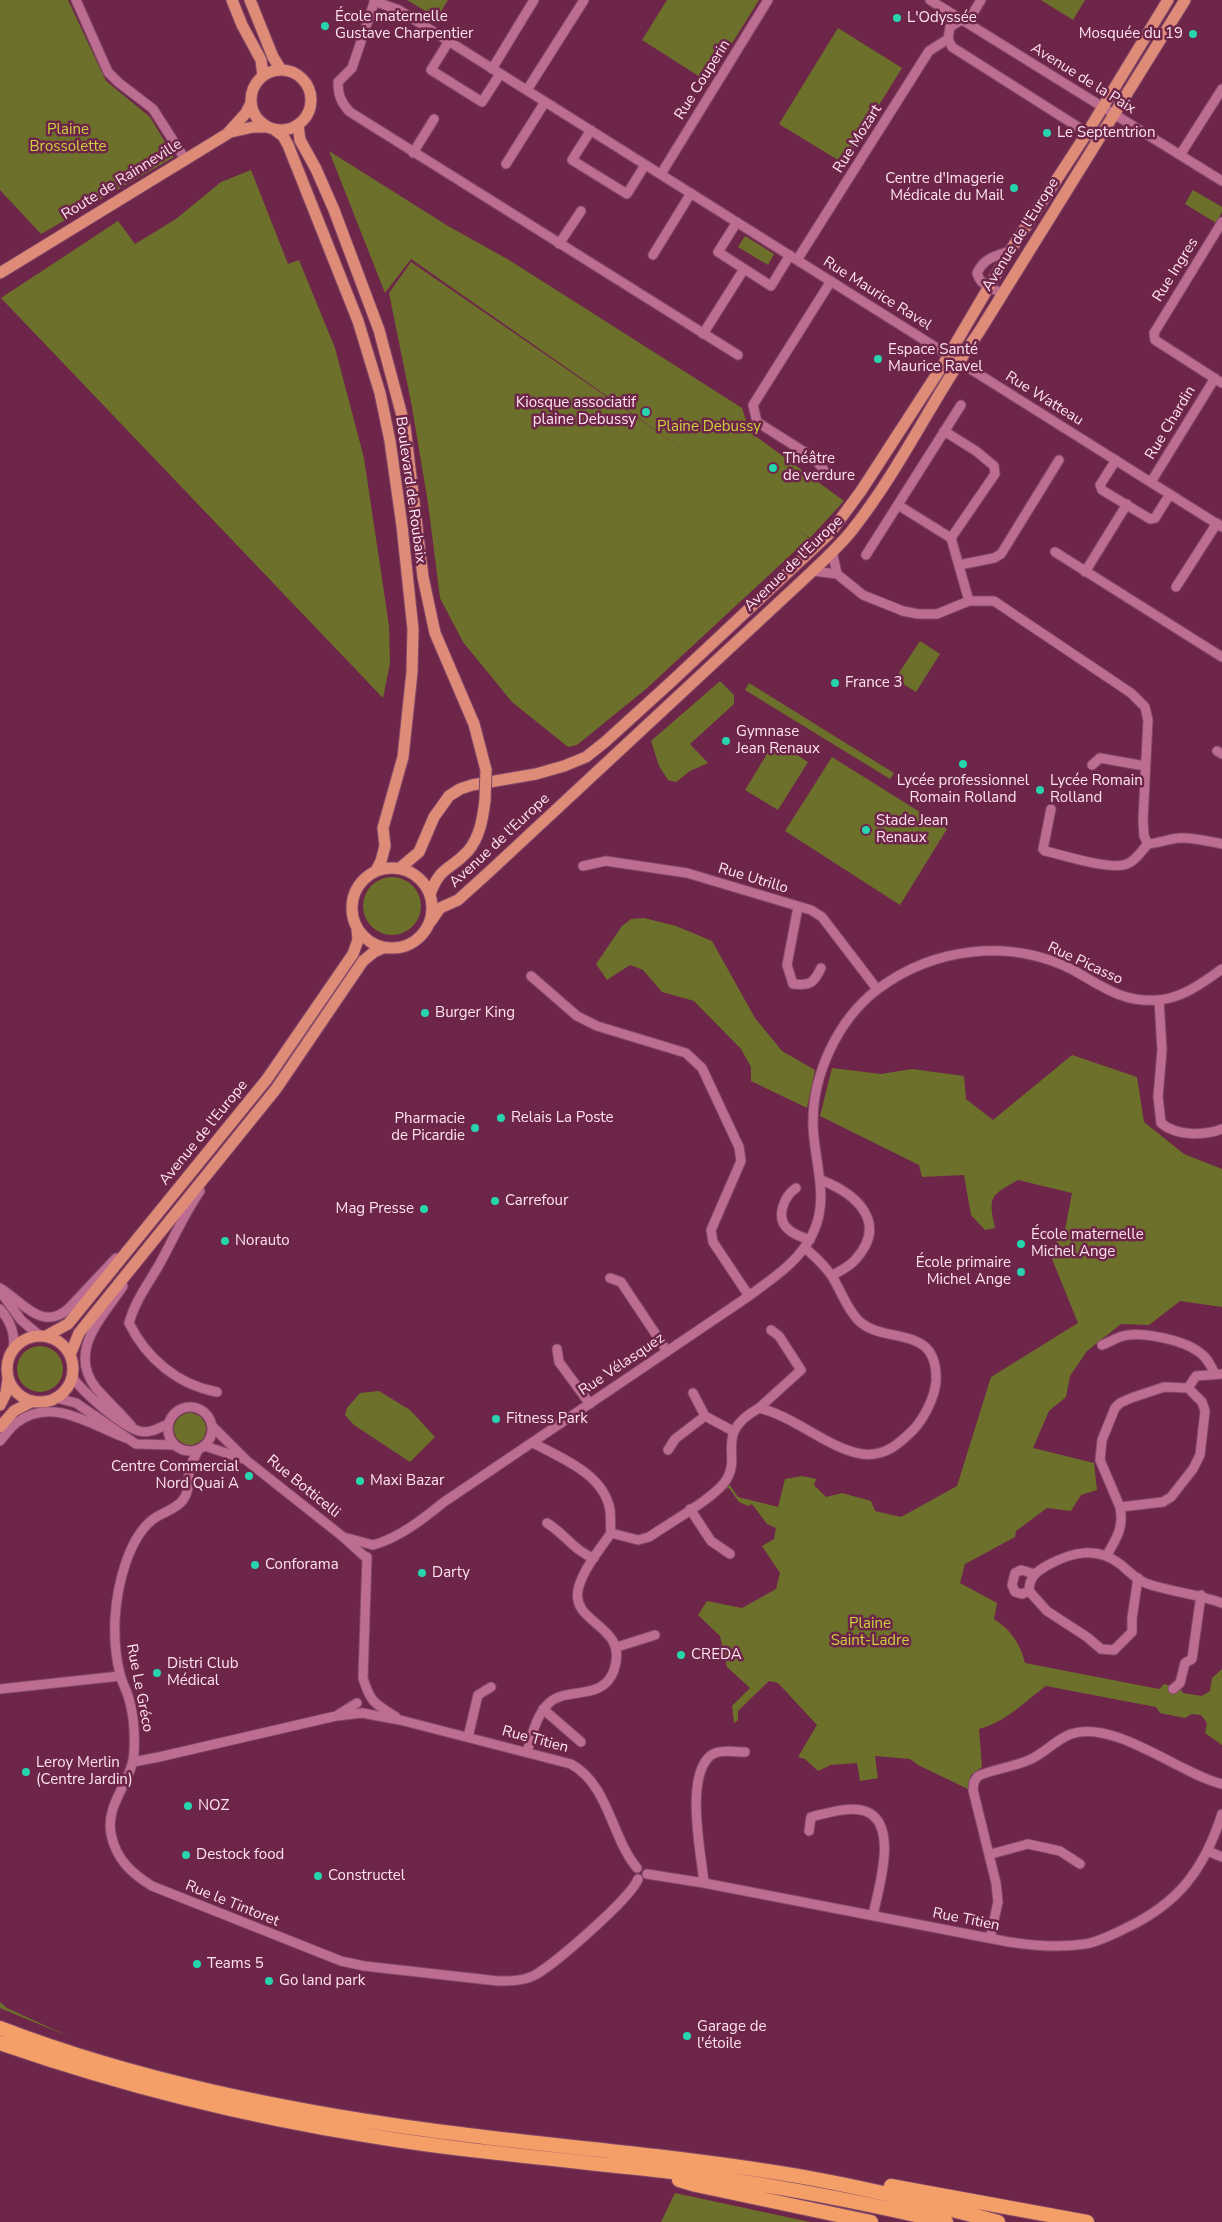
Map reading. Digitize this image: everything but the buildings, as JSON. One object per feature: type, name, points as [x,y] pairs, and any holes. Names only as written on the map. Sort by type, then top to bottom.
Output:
[{"type":"highway","points":[[0,2028],[62,2049],[150,2075],[260,2101],[460,2134],[665,2157],[798,2176],[898,2196],[998,2222]]},
{"type":"highway","points":[[0,2043],[53,2061],[169,2095],[308,2126],[467,2150],[748,2182],[858,2202],[946,2222]]},
{"type":"highway","points":[[647,2170],[696,2185],[871,2222]]},
{"type":"highway","points":[[798,2176],[823,2174],[1087,2222]]},
{"type":"main road","points":[[232,0],[242,25],[261,60],[263,76]]},
{"type":"main road","points":[[250,0],[272,57],[281,70]]},
{"type":"main road","name":"Avenue de l'Europe","points":[[400,868],[419,852],[434,817],[449,796],[460,789],[472,785],[536,774],[564,766],[586,756],[605,742],[671,682],[830,533],[856,499],[953,358],[1002,294],[1092,136],[1102,107],[1168,0]]},
{"type":"main road","name":"Avenue de l'Europe","points":[[431,921],[440,908],[458,900],[483,878],[813,571],[852,530],[885,484],[953,358],[988,288],[1010,251],[1058,175],[1113,114],[1184,0]]},
{"type":"main road","points":[[227,134],[253,126],[272,129],[291,129],[298,125],[309,112],[312,95],[304,80],[290,71],[281,70],[263,76],[255,85],[251,103],[256,118],[272,129]]},
{"type":"main road","name":"Route de Rainneville","points":[[0,273],[227,134],[246,113],[251,103]]},
{"type":"main road","name":"Boulevard de Roubaix","points":[[298,125],[300,140],[316,169],[334,210],[382,339],[405,427],[424,578],[435,633],[474,724],[486,770],[483,815],[475,841],[468,851],[438,877],[430,894]]},
{"type":"main road","name":"Boulevard de Roubaix","points":[[272,129],[283,136],[288,145],[361,330],[382,403],[402,526],[413,629],[412,672],[403,757],[383,828],[385,846],[376,871]]},
{"type":"main road","points":[[400,868],[422,880],[430,894],[433,912],[431,921],[423,935],[415,942],[398,948],[382,948],[368,941],[357,929],[352,915],[353,900],[358,886],[376,871],[400,868]]},
{"type":"main road","name":"Avenue de l'Europe","points":[[43,1336],[68,1324],[267,1079],[353,954],[358,940],[357,929]]},
{"type":"main road","name":"Avenue de l'Europe","points":[[70,1355],[79,1333],[276,1089],[363,961],[382,948]]},
{"type":"main road","points":[[0,1405],[6,1393],[7,1366],[14,1349],[23,1340],[43,1336],[60,1343],[70,1355],[73,1364],[72,1377],[65,1392],[56,1398],[42,1402],[33,1401],[16,1392],[8,1379]]},
{"type":"main road","points":[[0,1427],[14,1411],[33,1401]]},
{"type":"street","points":[[76,0],[108,72],[153,109],[185,159]]},
{"type":"street","points":[[375,0],[352,68],[338,82],[338,93],[344,105],[359,120],[738,355]]},
{"type":"street","name":"Rue Maurice Ravel","points":[[375,0],[399,10],[953,358]]},
{"type":"street","points":[[449,41],[431,70],[482,102],[496,71],[534,0]]},
{"type":"street","points":[[527,90],[584,0]]},
{"type":"street","name":"Rue Couperin","points":[[661,174],[768,0]]},
{"type":"street","name":"Avenue de la Paix","points":[[930,0],[1222,181]]},
{"type":"street","points":[[962,20],[973,13],[981,0]]},
{"type":"street","name":"Rue Mozart","points":[[794,258],[929,51],[948,39],[950,27],[962,20]]},
{"type":"street","points":[[948,39],[952,47],[1092,136]]},
{"type":"street","points":[[1180,155],[1222,89]]},
{"type":"street","points":[[506,164],[545,102]]},
{"type":"street","points":[[413,153],[434,119]]},
{"type":"street","points":[[591,130],[572,160],[627,194],[645,164]]},
{"type":"street","points":[[653,255],[691,193]]},
{"type":"street","points":[[560,244],[581,211]]},
{"type":"street","points":[[737,222],[718,252],[744,269],[771,286],[794,258]]},
{"type":"street","name":"Rue Ingres","points":[[1219,381],[1155,340],[1154,332],[1222,222]]},
{"type":"street","points":[[1002,294],[988,288],[979,280],[976,273],[981,264],[987,259],[1010,251]]},
{"type":"street","points":[[703,334],[744,269]]},
{"type":"street","points":[[824,470],[814,458],[758,422],[753,405],[831,281]]},
{"type":"street","name":"Rue Watteau","points":[[953,358],[1219,525],[1176,587]]},
{"type":"street","name":"Rue Chardin","points":[[1151,482],[1219,381]]},
{"type":"street","points":[[866,555],[961,405]]},
{"type":"street","points":[[944,431],[976,451],[994,466],[995,474],[951,538]]},
{"type":"street","points":[[959,565],[994,558],[1001,554],[1059,460]]},
{"type":"street","points":[[1116,460],[1100,485],[1102,490],[1150,519],[1155,518],[1170,494]]},
{"type":"street","points":[[1085,572],[1127,504]]},
{"type":"street","points":[[898,505],[951,538],[969,601]]},
{"type":"street","points":[[832,551],[837,574]]},
{"type":"street","points":[[1055,552],[1222,657]]},
{"type":"street","points":[[813,571],[837,574],[863,595],[903,611],[918,614],[938,614],[969,601],[994,601],[1138,699],[1145,707],[1148,720],[1144,766],[1143,833],[1148,844]]},
{"type":"street","points":[[1092,764],[1100,758],[1144,766]]},
{"type":"street","points":[[1051,809],[1042,846],[1045,852],[1121,866],[1134,860],[1148,844],[1181,838],[1194,838],[1222,844]]},
{"type":"street","name":"Rue Utrillo","points":[[583,866],[606,861],[687,873],[811,910],[822,917],[878,990]]},
{"type":"street","points":[[798,906],[787,965],[793,984],[807,986],[815,981],[821,968]]},
{"type":"street","name":"Rue Picasso","points":[[807,1244],[814,1232],[820,1209],[821,1180],[813,1124],[819,1083],[827,1056],[842,1028],[864,1002],[905,972],[936,959],[970,951],[989,950],[1033,955],[1071,969],[1115,994],[1136,999],[1159,1000],[1180,995],[1199,986],[1222,969]]},
{"type":"street","points":[[530,976],[577,1016],[597,1026],[686,1053],[702,1068],[739,1147],[741,1161],[711,1230],[713,1242],[748,1296]]},
{"type":"street","points":[[1159,1000],[1162,1050],[1158,1097],[1161,1123],[1174,1131],[1196,1133],[1216,1132],[1222,1129]]},
{"type":"street","name":"Avenue de l'Europe","points":[[213,1166],[201,1190],[184,1214],[160,1264],[134,1306],[129,1323],[147,1353],[173,1375],[191,1386],[216,1392]]},
{"type":"street","points":[[821,1180],[841,1188],[857,1200],[867,1214],[869,1229],[862,1252],[853,1262],[832,1276]]},
{"type":"street","points":[[759,1408],[782,1416],[848,1450],[881,1454],[901,1442],[918,1424],[928,1406],[935,1386],[936,1372],[933,1359],[927,1350],[916,1341],[869,1327],[859,1321],[832,1276],[807,1244],[787,1229],[784,1223],[783,1208],[791,1191],[796,1188]]},
{"type":"street","points":[[0,1290],[11,1295],[29,1311],[40,1317],[63,1313],[145,1230]]},
{"type":"street","name":"Rue Vélasquez","points":[[369,1544],[412,1526],[444,1502],[668,1351],[748,1296],[786,1267],[807,1244]]},
{"type":"street","points":[[133,1428],[90,1379],[84,1357],[86,1345],[93,1330],[126,1281],[135,1264]]},
{"type":"street","points":[[610,1278],[621,1282],[668,1351]]},
{"type":"street","points":[[0,1290],[21,1320],[43,1336]]},
{"type":"street","points":[[0,1309],[12,1329],[15,1341],[14,1349]]},
{"type":"street","points":[[611,1533],[638,1540],[649,1537],[718,1490],[728,1477],[731,1466],[731,1440],[734,1431],[750,1413],[759,1408],[802,1370],[779,1336],[771,1330]]},
{"type":"street","points":[[1102,1345],[1121,1336],[1134,1334],[1183,1342],[1200,1352],[1219,1374]]},
{"type":"street","points":[[557,1349],[559,1362],[590,1404]]},
{"type":"street","points":[[1188,1388],[1196,1376],[1219,1374]]},
{"type":"street","points":[[72,1377],[90,1397],[133,1428],[148,1431],[168,1424]]},
{"type":"street","points":[[1107,1555],[1119,1534],[1122,1521],[1120,1507],[1100,1460],[1102,1440],[1115,1408],[1120,1403],[1131,1398],[1164,1387],[1188,1388],[1202,1402],[1205,1411],[1200,1455],[1193,1469],[1171,1497],[1163,1502],[1120,1507]]},
{"type":"street","points":[[694,1393],[705,1416],[734,1431]]},
{"type":"street","points":[[56,1398],[76,1403],[126,1438]]},
{"type":"street","points":[[0,1440],[16,1423],[31,1415],[56,1411],[68,1413],[140,1444],[178,1447],[201,1448],[211,1437],[212,1426],[207,1414],[191,1406],[179,1409],[174,1413],[168,1424],[169,1435],[178,1447],[190,1467]]},
{"type":"street","points":[[668,1450],[675,1439],[705,1416]]},
{"type":"street","name":"Rue Botticelli","points":[[212,1426],[246,1460],[364,1555]]},
{"type":"street","points":[[526,1752],[543,1709],[550,1702],[561,1697],[590,1692],[608,1681],[616,1661],[617,1647],[611,1636],[581,1610],[578,1599],[578,1588],[583,1575],[611,1533],[610,1509],[599,1486],[573,1465],[533,1443]]},
{"type":"street","name":"Rue Botticelli","points":[[201,1448],[246,1460]]},
{"type":"street","name":"Rue Le Gréco","points":[[132,1762],[135,1740],[133,1714],[120,1676],[116,1647],[117,1599],[133,1545],[152,1520],[179,1505],[185,1498],[189,1485],[190,1467],[201,1448]]},
{"type":"street","points":[[690,1509],[711,1541],[730,1554]]},
{"type":"street","points":[[546,1523],[558,1530],[584,1555],[594,1558]]},
{"type":"street","name":"Rue Botticelli","points":[[342,1536],[369,1544]]},
{"type":"street","points":[[363,1678],[372,1700],[373,1709],[365,1714],[358,1710],[358,1701],[363,1678],[364,1555],[374,1553],[369,1544]]},
{"type":"street","points":[[1138,1578],[1132,1618],[1132,1632],[1114,1650],[1101,1649],[1087,1637],[1047,1611],[1031,1593],[1031,1579],[1035,1574],[1070,1554],[1096,1552],[1107,1555],[1147,1583],[1222,1603]]},
{"type":"street","points":[[1031,1593],[1022,1594],[1014,1592],[1012,1585],[1015,1573],[1021,1570],[1035,1574]]},
{"type":"street","points":[[1173,1689],[1180,1683],[1185,1663],[1192,1659],[1201,1596]]},
{"type":"street","points":[[617,1647],[655,1635]]},
{"type":"street","points":[[0,1689],[120,1676]]},
{"type":"street","points":[[468,1737],[478,1695],[491,1687]]},
{"type":"street","points":[[132,1762],[159,1758],[336,1716],[362,1697],[372,1700]]},
{"type":"street","name":"Rue Titien","points":[[372,1700],[400,1720]]},
{"type":"street","points":[[543,1709],[581,1742]]},
{"type":"street","name":"Rue Titien","points":[[336,1716],[365,1714],[400,1720],[571,1764],[580,1770],[591,1782],[600,1797],[622,1846],[638,1868]]},
{"type":"street","points":[[990,1938],[998,1902],[990,1854],[973,1790],[974,1782],[978,1776],[1027,1761],[1043,1754],[1057,1741],[1072,1734],[1094,1732],[1124,1739],[1205,1779],[1222,1784]]},
{"type":"street","points":[[704,1883],[696,1806],[696,1789],[700,1771],[708,1757],[719,1752],[745,1752]]},
{"type":"street","name":"Rue le Tintoret","points":[[132,1762],[117,1795],[110,1822],[117,1852],[125,1866],[152,1886],[342,1961],[364,1966],[498,1981],[514,1981],[531,1976],[550,1966],[626,1896],[638,1879]]},
{"type":"street","points":[[809,1831],[811,1817],[850,1810],[864,1811],[878,1821],[884,1841],[884,1858],[873,1916]]},
{"type":"street","name":"Rue Titien","points":[[647,1874],[704,1883],[1040,1947],[1086,1944],[1138,1923],[1166,1905],[1192,1878],[1208,1852],[1222,1814]]},
{"type":"street","points":[[990,1854],[1028,1844],[1060,1851],[1080,1864]]},
{"type":"street","points":[[1208,1852],[1222,1857]]},
{"type":"street","points":[[638,1868],[644,1868],[647,1874],[644,1879],[638,1879],[635,1874],[638,1868]]},
{"type":"green space","name":"Plaine Brossolette","points":[[0,0],[68,0],[106,81],[150,117],[174,157],[41,234],[0,190]]},
{"type":"green space","points":[[407,0],[448,0],[437,18]]},
{"type":"green space","points":[[667,0],[759,0],[708,82],[642,40]]},
{"type":"green space","points":[[1041,0],[1085,0],[1073,20]]},
{"type":"green space","points":[[838,28],[902,68],[843,163],[779,124]]},
{"type":"green space","name":"Plaine Debussy","points":[[329,151],[448,226],[509,260],[742,408],[750,432],[844,501],[810,538],[797,529],[809,538],[646,689],[577,745],[568,747],[512,702],[463,642],[440,598],[428,503],[412,407],[389,293],[411,262],[700,461],[411,259],[385,293]]},
{"type":"green space","points":[[251,170],[288,264],[299,260],[335,348],[364,458],[389,626],[390,663],[383,698],[1,298],[118,221],[135,244],[176,219],[221,182]]},
{"type":"green space","points":[[1193,190],[1222,207],[1222,212],[1216,223],[1185,204]]},
{"type":"green space","points":[[745,236],[774,254],[768,265],[738,247]]},
{"type":"green space","points":[[920,641],[940,654],[916,692],[895,679]]},
{"type":"green space","points":[[720,681],[734,695],[734,704],[690,744],[708,763],[690,771],[676,782],[668,780],[659,766],[651,741]]},
{"type":"green space","points":[[749,683],[894,773],[890,779],[745,690]]},
{"type":"green space","points":[[775,741],[808,762],[778,810],[745,790]]},
{"type":"green space","name":"Stade Jean Renaux","points":[[832,757],[947,829],[900,905],[785,831]]},
{"type":"green space","points":[[392,877],[403,879],[416,890],[421,906],[419,917],[408,930],[392,935],[381,933],[368,922],[363,906],[365,895],[376,882]]},
{"type":"green space","points":[[644,918],[676,926],[712,941],[755,1018],[782,1051],[815,1070],[807,1108],[751,1081],[751,1067],[741,1049],[694,1001],[662,992],[643,970],[630,965],[607,980],[596,964],[622,926],[631,919]]},
{"type":"green space","name":"Plaine Saint-Ladre","points":[[1072,1055],[1137,1077],[1144,1122],[1184,1154],[1222,1169],[1222,1307],[1180,1301],[1149,1325],[1121,1324],[1087,1351],[1070,1376],[1066,1397],[1049,1411],[1033,1448],[1094,1463],[1097,1490],[1081,1495],[1071,1511],[1047,1508],[1016,1531],[1015,1537],[965,1564],[960,1583],[997,1603],[994,1619],[1014,1638],[1025,1663],[1159,1689],[1164,1684],[1180,1688],[1183,1693],[1202,1696],[1210,1691],[1212,1678],[1222,1669],[1222,1745],[1205,1733],[1207,1723],[1201,1715],[1192,1714],[1185,1718],[1160,1713],[1156,1707],[1046,1686],[1006,1717],[979,1729],[982,1767],[971,1775],[968,1789],[918,1765],[910,1759],[875,1756],[878,1778],[860,1781],[857,1763],[831,1765],[818,1771],[805,1759],[798,1757],[817,1725],[778,1683],[769,1681],[738,1711],[738,1720],[734,1723],[732,1706],[750,1688],[727,1667],[720,1636],[698,1615],[707,1601],[742,1608],[776,1589],[780,1573],[762,1546],[774,1539],[776,1528],[767,1524],[752,1504],[748,1506],[739,1502],[729,1488],[725,1489],[729,1484],[738,1497],[778,1507],[785,1479],[802,1476],[816,1479],[814,1485],[826,1497],[842,1493],[871,1501],[875,1511],[901,1517],[957,1486],[991,1377],[1078,1323],[1048,1249],[1064,1235],[1072,1193],[1018,1180],[993,1198],[992,1209],[995,1228],[985,1230],[971,1215],[964,1175],[922,1177],[919,1165],[820,1116],[832,1068],[881,1074],[912,1069],[964,1076],[966,1099],[993,1120]]},
{"type":"green space","points":[[35,1346],[45,1346],[59,1356],[63,1369],[59,1382],[53,1388],[45,1392],[35,1392],[21,1382],[17,1374],[17,1364],[27,1350]]},
{"type":"green space","points":[[379,1391],[410,1410],[435,1437],[410,1462],[354,1425],[345,1415],[347,1408],[360,1393]]},
{"type":"green space","points":[[190,1413],[196,1414],[201,1418],[205,1423],[205,1435],[201,1440],[196,1444],[190,1445],[184,1444],[179,1440],[175,1435],[174,1429],[175,1423],[179,1418],[184,1414]]},
{"type":"green space","points":[[0,2002],[7,2008],[70,2037],[0,2008]]},
{"type":"green space","points":[[675,2193],[810,2222],[661,2222]]},
{"type":"place","name":"L'Odyssée","points":[[897,18]]},
{"type":"place","name":"École maternelle Gustave Charpentier","points":[[325,26]]},
{"type":"place","name":"Mosquée du 19","points":[[1193,34]]},
{"type":"place","name":"Le Septentrion","points":[[1047,133]]},
{"type":"place","name":"Centre d'Imagerie Médicale du Mail","points":[[1014,188]]},
{"type":"place","name":"Espace Santé Maurice Ravel","points":[[878,359]]},
{"type":"place","name":"Kiosque associatif plaine Debussy","points":[[646,412]]},
{"type":"place","name":"Théâtre de verdure","points":[[773,468]]},
{"type":"place","name":"France 3","points":[[835,683]]},
{"type":"place","name":"Gymnase Jean Renaux","points":[[726,741]]},
{"type":"place","name":"Lycée professionnel Romain Rolland","points":[[963,764]]},
{"type":"place","name":"Lycée Romain Rolland","points":[[1040,790]]},
{"type":"place","name":"Stade Jean Renaux","points":[[866,830]]},
{"type":"place","name":"Burger King","points":[[425,1013]]},
{"type":"place","name":"Relais La Poste","points":[[501,1118]]},
{"type":"place","name":"Pharmacie de Picardie","points":[[475,1128]]},
{"type":"place","name":"Carrefour","points":[[495,1201]]},
{"type":"place","name":"Mag Presse","points":[[424,1209]]},
{"type":"place","name":"Norauto","points":[[225,1241]]},
{"type":"place","name":"École maternelle Michel Ange","points":[[1021,1244]]},
{"type":"place","name":"École primaire Michel Ange","points":[[1021,1272]]},
{"type":"place","name":"Fitness Park","points":[[496,1419]]},
{"type":"place","name":"Centre Commercial Nord Quai A","points":[[249,1476]]},
{"type":"place","name":"Maxi Bazar","points":[[360,1481]]},
{"type":"place","name":"Conforama","points":[[255,1565]]},
{"type":"place","name":"Darty","points":[[422,1573]]},
{"type":"place","name":"CREDA","points":[[681,1655]]},
{"type":"place","name":"Distri Club Médical","points":[[157,1673]]},
{"type":"place","name":"Leroy Merlin (Centre Jardin)","points":[[26,1772]]},
{"type":"place","name":"NOZ","points":[[188,1806]]},
{"type":"place","name":"Destock food","points":[[186,1855]]},
{"type":"place","name":"Constructel","points":[[318,1876]]},
{"type":"place","name":"Teams 5","points":[[197,1964]]},
{"type":"place","name":"Go land park","points":[[269,1981]]},
{"type":"place","name":"Garage de l'étoile","points":[[687,2036]]}]
